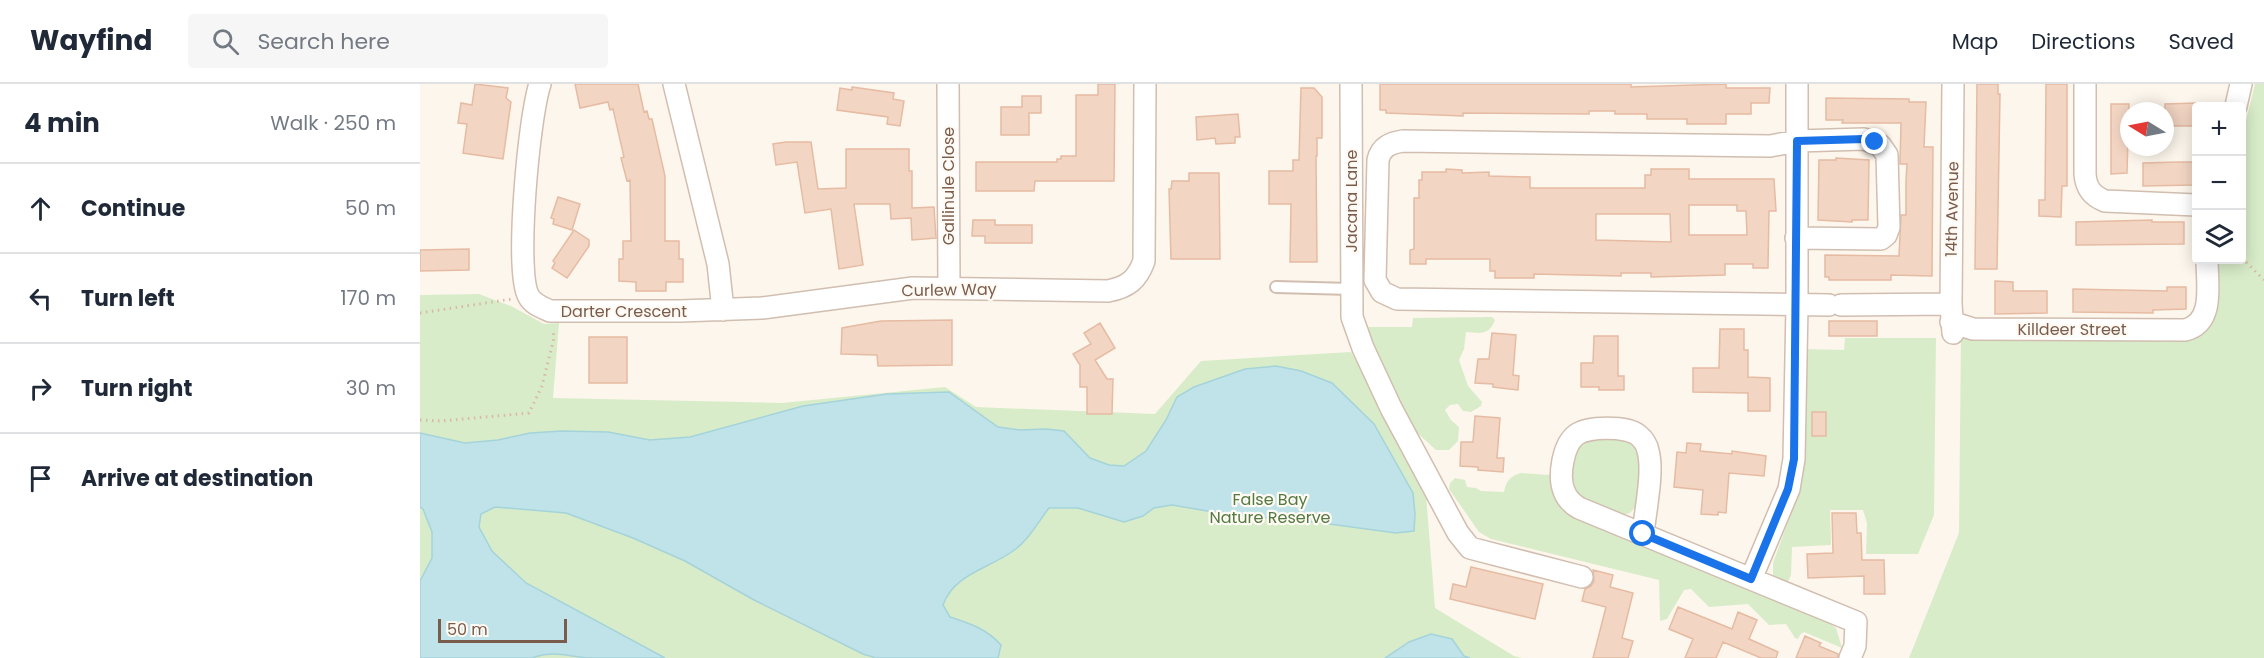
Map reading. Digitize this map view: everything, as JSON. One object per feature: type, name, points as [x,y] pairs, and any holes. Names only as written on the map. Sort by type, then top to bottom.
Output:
[{"type":"street","points":[[529,297],[524,283],[524,191],[535,102],[540,84]]},
{"type":"street","points":[[674,84],[718,264],[723,310]]},
{"type":"street","name":"Gallinule Close","points":[[948,84],[949,288]]},
{"type":"street","name":"Curlew Way","points":[[723,310],[762,308],[913,288],[1108,291],[1128,285],[1137,278],[1144,261],[1145,84]]},
{"type":"street","name":"Jacana Lane","points":[[1351,84],[1352,317],[1354,327],[1391,408],[1458,533],[1470,548],[1582,577]]},
{"type":"street","points":[[1751,579],[1788,489],[1794,459],[1797,84]]},
{"type":"street","name":"14th Avenue","points":[[1951,320],[1953,84]]},
{"type":"street","points":[[2085,84],[2085,174],[2086,185],[2091,192],[2105,201],[2192,205]]},
{"type":"street","points":[[2236,102],[2241,84]]},
{"type":"street","name":"Killdeer Street","points":[[1796,238],[1881,239],[1886,235],[1889,227],[1887,156],[1880,145],[1864,139],[1797,141],[1770,146],[1403,141],[1382,150],[1378,160],[1374,274],[1382,292],[1397,299],[1835,305],[1951,320],[1973,329],[2185,330],[2195,328],[2206,313],[2207,264]]},
{"type":"street","name":"Darter Crescent","points":[[529,297],[537,306],[550,311],[723,310]]},
{"type":"street","points":[[1643,534],[1650,463],[1645,443],[1632,431],[1591,429],[1575,435],[1567,446],[1562,479],[1563,490],[1567,498],[1579,508],[1751,579],[1859,614],[1855,646],[1850,658]]},
{"type":"lane","points":[[1276,287],[1352,289]]},
{"type":"path","points":[[2246,263],[2264,280]]},
{"type":"path","points":[[420,313],[529,297]]},
{"type":"path","points":[[420,420],[441,421],[529,413],[542,386],[554,338],[550,311]]},
{"type":"green space","points":[[2255,84],[2264,84],[2264,658],[1909,658],[1959,533],[1961,335],[2194,337],[2204,331],[2210,323],[2217,304],[2217,264],[2246,264],[2246,121]]},
{"type":"green space","name":"False Bay Nature Reserve","points":[[479,294],[511,306],[544,324],[559,323],[553,398],[782,403],[945,387],[976,407],[1155,414],[1201,361],[1351,352],[1425,482],[1435,608],[1514,656],[1522,658],[420,658],[420,295]]},
{"type":"green space","points":[[1492,317],[1495,320],[1487,331],[1466,332],[1464,349],[1459,360],[1468,386],[1482,402],[1481,406],[1471,412],[1463,411],[1458,404],[1450,405],[1445,410],[1459,427],[1458,441],[1449,450],[1436,450],[1402,419],[1366,327],[1412,327],[1413,318]]},
{"type":"green space","points":[[1845,338],[1936,338],[1934,515],[1918,554],[1866,554],[1867,523],[1863,510],[1830,510],[1831,545],[1792,547],[1791,575],[1787,584],[1778,583],[1773,576],[1773,563],[1801,486],[1802,349],[1844,350]]},
{"type":"green space","points":[[1624,437],[1643,452],[1639,503],[1630,513],[1619,516],[1581,500],[1571,486],[1574,450],[1587,438]]},
{"type":"green space","points":[[1521,473],[1550,475],[1556,498],[1815,613],[1836,628],[1842,648],[1804,632],[1798,639],[1795,638],[1786,624],[1769,625],[1748,604],[1709,607],[1691,589],[1684,590],[1667,619],[1660,621],[1659,580],[1491,539],[1479,532],[1449,489],[1450,483],[1455,478],[1465,480],[1467,487],[1481,491],[1504,492],[1509,480]]},
{"type":"water","points":[[1276,366],[1301,371],[1332,383],[1374,424],[1413,493],[1414,531],[1396,533],[1219,513],[1172,505],[1154,508],[1143,516],[1124,522],[1078,508],[1049,508],[1018,547],[963,579],[948,595],[943,605],[950,617],[977,627],[996,639],[1001,645],[998,658],[876,658],[863,654],[754,600],[685,561],[633,538],[566,513],[495,507],[481,514],[479,527],[492,551],[526,583],[665,658],[588,658],[554,654],[532,658],[420,658],[420,581],[432,558],[432,532],[423,509],[420,507],[420,433],[465,443],[498,440],[530,433],[562,431],[608,432],[650,440],[690,437],[803,406],[887,394],[949,392],[998,427],[1064,431],[1090,458],[1109,465],[1124,466],[1146,451],[1166,420],[1177,397],[1194,387],[1245,369]]},
{"type":"water","points":[[1431,634],[1452,639],[1464,656],[1470,658],[1385,658],[1409,642]]},
{"type":"building","points":[[475,84],[508,88],[506,98],[511,102],[503,159],[463,153],[467,124],[458,123],[461,103],[472,105]]},
{"type":"building","points":[[575,84],[638,84],[644,112],[647,111],[649,119],[652,119],[665,176],[665,241],[679,241],[679,259],[683,259],[683,282],[666,282],[666,291],[636,291],[636,282],[619,281],[619,259],[623,259],[623,241],[631,241],[630,180],[627,181],[621,158],[624,157],[613,109],[610,110],[608,102],[580,108]]},
{"type":"building","points":[[1098,84],[1115,84],[1114,181],[1035,181],[1034,191],[976,191],[976,162],[1057,162],[1061,156],[1076,156],[1076,95],[1098,95]]},
{"type":"building","points":[[1380,84],[1631,84],[1631,87],[1726,84],[1726,88],[1770,88],[1769,103],[1751,103],[1751,114],[1726,114],[1726,124],[1687,124],[1687,119],[1647,119],[1647,114],[1615,114],[1615,111],[1589,111],[1589,114],[1463,113],[1463,116],[1386,113],[1386,110],[1380,110]]},
{"type":"building","points":[[1977,84],[1998,84],[1998,94],[2000,94],[1997,269],[1975,269]]},
{"type":"building","points":[[2046,84],[2067,84],[2067,186],[2062,186],[2061,217],[2039,216],[2039,200],[2045,200]]},
{"type":"building","points":[[852,87],[894,93],[893,99],[904,101],[900,126],[887,124],[888,117],[837,110],[840,88],[852,90]]},
{"type":"building","points":[[1301,88],[1314,88],[1322,97],[1322,138],[1317,138],[1316,156],[1317,262],[1290,262],[1291,204],[1269,204],[1269,171],[1293,171],[1293,160],[1299,160]]},
{"type":"building","points":[[1022,96],[1041,96],[1041,113],[1029,113],[1029,135],[1001,135],[1001,107],[1022,107]]},
{"type":"building","points":[[1826,98],[1909,99],[1909,102],[1926,102],[1924,147],[1933,147],[1932,276],[1891,275],[1891,280],[1829,280],[1829,277],[1825,277],[1825,255],[1899,256],[1901,215],[1906,215],[1907,164],[1900,164],[1901,123],[1842,123],[1843,120],[1826,120]]},
{"type":"building","points":[[2192,103],[2192,126],[2174,126],[2174,104]]},
{"type":"building","points":[[2111,104],[2120,104],[2120,156],[2127,156],[2127,173],[2111,174]]},
{"type":"building","points":[[1238,114],[1240,137],[1235,137],[1235,143],[1216,144],[1215,138],[1197,140],[1196,117]]},
{"type":"building","points":[[811,142],[818,189],[846,188],[846,149],[909,149],[909,171],[912,171],[912,208],[934,207],[936,238],[912,240],[911,218],[891,219],[890,204],[854,204],[863,265],[839,269],[831,209],[805,213],[797,162],[776,165],[773,144]]},
{"type":"building","points":[[1836,158],[1869,160],[1868,220],[1852,220],[1852,222],[1818,220],[1819,160],[1836,160]]},
{"type":"building","points":[[2192,162],[2192,185],[2143,186],[2143,163]]},
{"type":"building","points":[[1446,169],[1462,170],[1462,173],[1489,172],[1489,176],[1530,177],[1530,188],[1645,188],[1645,175],[1651,175],[1651,169],[1689,169],[1689,179],[1774,179],[1776,211],[1769,211],[1768,268],[1753,268],[1753,264],[1725,264],[1725,275],[1651,277],[1651,273],[1621,273],[1621,276],[1534,274],[1534,278],[1495,278],[1495,271],[1490,271],[1490,259],[1426,259],[1426,264],[1410,264],[1410,250],[1414,249],[1414,198],[1419,198],[1419,180],[1422,180],[1422,172],[1446,172]],"holes":[[[1689,205],[1737,205],[1737,211],[1746,211],[1747,235],[1689,235]],[[1596,214],[1670,214],[1671,242],[1596,240]]]},
{"type":"building","points":[[1189,173],[1219,173],[1220,259],[1171,259],[1169,189],[1171,189],[1172,181],[1189,181]]},
{"type":"building","points":[[558,197],[580,204],[572,230],[553,224],[554,219],[551,218]]},
{"type":"building","points":[[973,220],[995,220],[995,225],[1032,225],[1032,243],[985,243],[985,236],[972,236]]},
{"type":"building","points":[[2152,220],[2152,222],[2184,222],[2184,244],[2076,245],[2076,222]]},
{"type":"building","points":[[574,230],[589,240],[589,246],[567,278],[552,268],[555,263],[553,261]]},
{"type":"building","points":[[469,249],[469,270],[420,271],[420,250]]},
{"type":"building","points":[[1995,281],[2013,282],[2013,291],[2047,291],[2047,313],[1995,314]]},
{"type":"building","points":[[2167,287],[2186,287],[2186,309],[2153,310],[2153,313],[2073,312],[2073,289],[2167,291]]},
{"type":"building","points":[[952,320],[952,365],[878,366],[877,355],[841,354],[842,328],[881,321]]},
{"type":"building","points":[[1829,321],[1877,321],[1877,336],[1829,336]]},
{"type":"building","points":[[1100,323],[1115,348],[1095,360],[1107,379],[1113,379],[1112,414],[1087,414],[1087,387],[1080,387],[1080,365],[1073,354],[1091,344],[1084,333]]},
{"type":"building","points":[[1720,329],[1744,329],[1744,350],[1748,350],[1748,377],[1770,378],[1770,411],[1748,411],[1748,393],[1693,392],[1693,368],[1719,368]]},
{"type":"building","points":[[1492,333],[1516,335],[1513,375],[1519,376],[1518,390],[1493,387],[1493,384],[1475,383],[1478,359],[1489,359]]},
{"type":"building","points":[[1594,336],[1618,336],[1618,376],[1624,376],[1624,390],[1581,387],[1581,363],[1593,363]]},
{"type":"building","points":[[589,337],[627,337],[627,383],[589,383]]},
{"type":"building","points":[[1812,412],[1826,412],[1826,436],[1812,436]]},
{"type":"building","points":[[1475,416],[1500,418],[1497,458],[1504,458],[1503,472],[1460,466],[1461,442],[1473,442]]},
{"type":"building","points":[[1687,443],[1701,444],[1700,451],[1732,454],[1732,451],[1766,456],[1764,476],[1729,473],[1726,513],[1701,514],[1703,490],[1674,487],[1677,452],[1686,453]]},
{"type":"building","points":[[1832,513],[1856,513],[1857,533],[1861,533],[1862,560],[1884,560],[1885,594],[1864,594],[1864,576],[1808,578],[1807,554],[1833,553]]},
{"type":"building","points":[[1471,567],[1543,584],[1535,619],[1450,599],[1453,584],[1466,587]]},
{"type":"building","points":[[1593,570],[1613,575],[1610,587],[1633,593],[1622,638],[1633,641],[1628,658],[1593,658],[1606,607],[1582,601],[1585,589],[1594,581]]},
{"type":"building","points":[[1678,607],[1732,629],[1738,612],[1757,620],[1749,639],[1778,652],[1776,658],[1761,658],[1723,642],[1716,658],[1685,658],[1693,639],[1669,629]]},
{"type":"building","points":[[1805,636],[1821,643],[1819,646],[1838,654],[1838,658],[1796,658]]},
{"type":"route","points":[[1643,534],[1751,579],[1788,489],[1794,459],[1797,141],[1864,139],[1875,142]]}]
